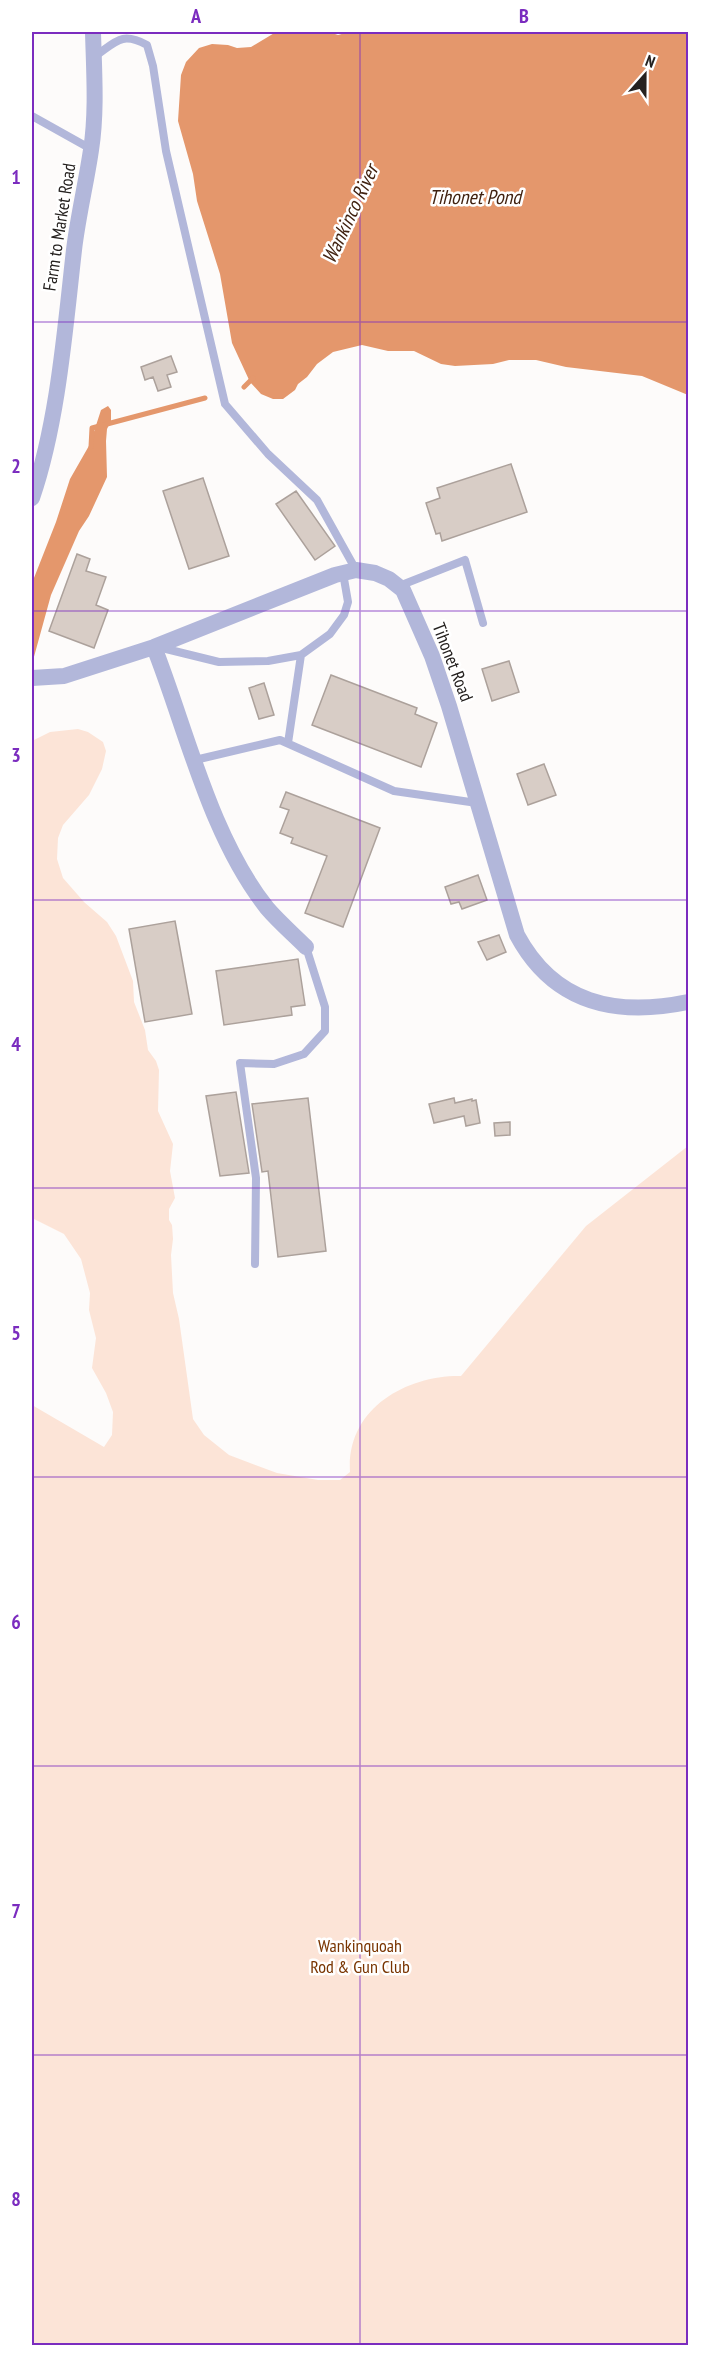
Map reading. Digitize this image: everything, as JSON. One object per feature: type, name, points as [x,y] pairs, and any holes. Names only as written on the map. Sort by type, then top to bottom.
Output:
[{"type":"street","name":"Farm to Market Road","points":[[32,498],[45,447],[61,361],[78,217],[92,149],[95,95],[93,32]]},
{"type":"street","points":[[32,678],[64,676],[154,646],[349,572],[375,573],[398,586]]},
{"type":"street","name":"Tihonet Road","points":[[398,586],[403,590],[432,656],[517,935],[531,959],[546,974],[577,996],[605,1005],[637,1009],[688,1002]]},
{"type":"street","points":[[154,646],[225,839],[267,907],[306,947]]},
{"type":"lane","points":[[94,58],[121,39],[134,38],[147,45],[153,66],[166,151],[225,404],[268,454],[317,501],[349,572],[348,603],[344,615],[330,634],[301,655],[268,661],[219,662],[154,646]]},
{"type":"lane","points":[[32,116],[92,149]]},
{"type":"lane","points":[[398,586],[465,560],[483,623]]},
{"type":"lane","points":[[288,743],[301,655]]},
{"type":"lane","points":[[195,760],[280,740],[394,791],[477,803]]},
{"type":"lane","points":[[255,1264],[256,1178],[240,1063],[274,1064],[304,1054],[325,1030],[325,1006],[306,947]]},
{"type":"green space","name":"Wankinquoah Rod & Gun Club","points":[[78,729],[88,732],[103,742],[106,751],[102,769],[89,795],[63,825],[58,838],[57,859],[63,878],[84,902],[107,922],[116,936],[133,981],[134,1002],[145,1030],[148,1050],[159,1070],[158,1111],[173,1144],[170,1171],[175,1198],[169,1209],[169,1220],[172,1225],[173,1239],[171,1255],[173,1293],[179,1319],[193,1419],[204,1435],[229,1455],[277,1473],[318,1480],[340,1480],[350,1472],[351,1450],[358,1430],[383,1400],[401,1389],[420,1382],[440,1377],[461,1376],[586,1226],[688,1146],[688,2345],[32,2345],[32,1405],[104,1447],[112,1435],[113,1412],[106,1393],[92,1368],[96,1338],[89,1310],[90,1293],[81,1259],[64,1234],[32,1218],[32,741],[50,732]]},
{"type":"water","name":"Tihonet Pond","points":[[276,32],[329,32],[338,35],[349,32],[688,32],[688,395],[642,376],[566,367],[536,360],[509,360],[493,364],[455,366],[441,364],[414,351],[388,351],[362,345],[333,352],[317,364],[295,390],[283,399],[273,399],[261,394],[250,382],[232,343],[220,274],[197,201],[193,174],[178,121],[181,75],[186,62],[199,48],[212,44],[237,48],[251,47]]},
{"type":"water","points":[[108,406],[111,410],[111,421],[107,429],[106,441],[107,477],[89,516],[79,531],[51,595],[32,664],[32,583],[70,479],[90,444],[101,410]]},
{"type":"building","points":[[171,356],[177,372],[167,375],[171,387],[158,391],[153,377],[145,380],[141,367]]},
{"type":"building","points":[[511,464],[527,512],[442,541],[440,533],[436,534],[426,503],[440,498],[437,488]]},
{"type":"building","points":[[203,478],[229,556],[189,569],[163,491]]},
{"type":"building","points":[[296,491],[335,546],[315,560],[276,504]]},
{"type":"building","points":[[77,554],[90,559],[86,571],[106,577],[96,605],[108,610],[94,648],[49,631]]},
{"type":"building","points":[[509,661],[519,692],[492,701],[482,669]]},
{"type":"building","points":[[331,675],[417,708],[415,714],[437,723],[421,767],[312,725]]},
{"type":"building","points":[[264,683],[274,715],[259,719],[249,688]]},
{"type":"building","points":[[544,764],[556,795],[528,805],[517,774]]},
{"type":"building","points":[[286,792],[380,828],[343,927],[305,913],[327,856],[291,843],[293,838],[280,833],[289,810],[280,807]]},
{"type":"building","points":[[478,875],[487,900],[462,909],[459,902],[451,904],[445,887]]},
{"type":"building","points":[[175,921],[192,1014],[145,1022],[129,929]]},
{"type":"building","points":[[499,935],[506,952],[487,960],[478,942]]},
{"type":"building","points":[[298,959],[305,1005],[291,1007],[292,1015],[224,1025],[216,971]]},
{"type":"building","points":[[236,1092],[249,1173],[220,1176],[206,1096]]},
{"type":"building","points":[[308,1098],[326,1251],[278,1257],[268,1171],[262,1172],[252,1104]]},
{"type":"building","points":[[454,1098],[455,1103],[476,1100],[480,1123],[466,1126],[464,1116],[434,1123],[429,1104]]},
{"type":"building","points":[[510,1122],[510,1135],[495,1136],[494,1123]]},
{"type":"waterway","name":"Wankinco River","points":[[244,387],[253,378]]},
{"type":"waterway","name":"Wankinco River","points":[[91,447],[92,428],[205,398]]}]
